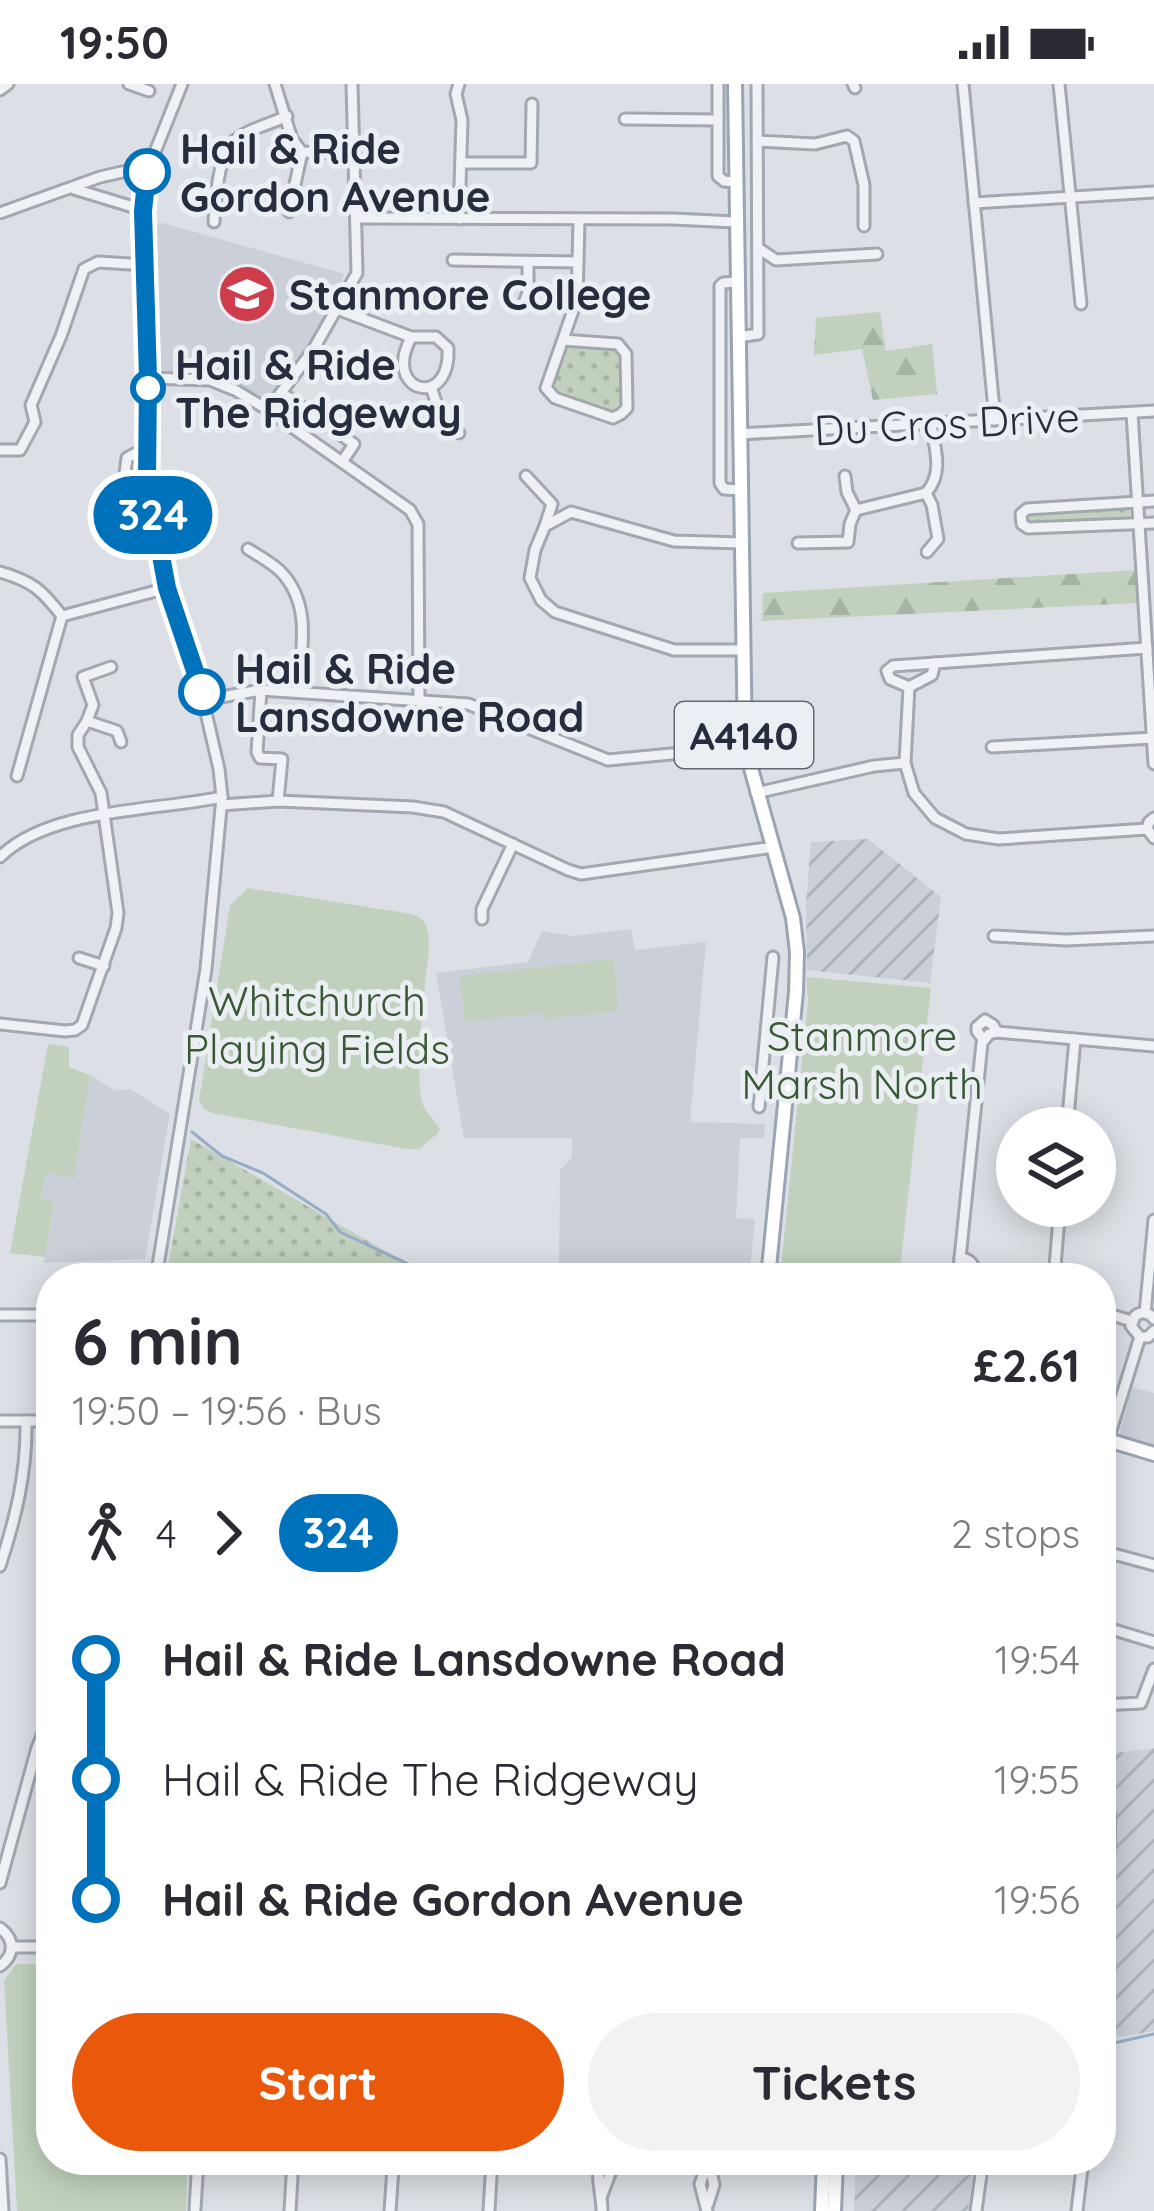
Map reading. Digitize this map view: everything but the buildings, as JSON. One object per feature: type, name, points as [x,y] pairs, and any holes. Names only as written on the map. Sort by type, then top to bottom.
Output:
[{"type":"main road","name":"A4140","points":[[735,84],[745,747],[795,932],[797,964],[770,1263]]},
{"type":"main road","points":[[1116,1442],[1154,1454]]},
{"type":"main road","points":[[822,2211],[823,2175]]},
{"type":"main road","points":[[834,2211],[835,2175]]},
{"type":"street","points":[[0,91],[8,84]]},
{"type":"street","points":[[129,84],[149,91]]},
{"type":"street","points":[[158,1263],[206,969],[222,801],[204,700],[167,588],[149,493],[143,211],[147,172],[182,84]]},
{"type":"street","points":[[275,84],[292,139],[302,152],[289,212]]},
{"type":"street","points":[[268,410],[314,350],[357,273],[352,84]]},
{"type":"street","points":[[459,84],[459,219]]},
{"type":"street","points":[[718,84],[718,176],[724,181],[758,169]]},
{"type":"street","points":[[738,337],[758,334],[757,84]]},
{"type":"street","points":[[963,84],[995,420]]},
{"type":"street","points":[[1059,84],[1081,304]]},
{"type":"street","points":[[461,164],[531,163],[532,104]]},
{"type":"street","points":[[214,222],[227,149],[234,141],[287,116]]},
{"type":"street","points":[[625,120],[718,120]]},
{"type":"street","points":[[735,122],[758,122]]},
{"type":"street","points":[[758,141],[815,144],[847,136],[854,141],[864,184],[864,226]]},
{"type":"street","points":[[302,152],[355,154]]},
{"type":"street","points":[[0,213],[100,177],[131,170],[147,172]]},
{"type":"street","points":[[73,189],[143,211]]},
{"type":"street","points":[[974,203],[1154,192]]},
{"type":"street","points":[[356,218],[736,222]]},
{"type":"street","points":[[563,340],[623,347],[627,408],[621,414],[613,418],[555,398],[546,388],[579,291],[579,220]]},
{"type":"street","points":[[758,248],[776,260]]},
{"type":"street","points":[[741,490],[724,489],[720,482],[720,286],[776,260],[878,254]]},
{"type":"street","points":[[453,260],[578,262]]},
{"type":"street","points":[[0,450],[20,451],[35,422],[31,405],[84,269],[98,262],[146,265]]},
{"type":"street","points":[[523,305],[528,262]]},
{"type":"street","points":[[337,309],[411,337],[436,337],[448,348],[449,362],[443,379],[431,387],[412,384],[405,373],[403,360],[411,337]]},
{"type":"street","points":[[148,378],[210,380],[235,390],[410,509],[418,524],[419,701]]},
{"type":"street","points":[[431,387],[444,426],[459,434]]},
{"type":"street","points":[[282,393],[354,444],[342,462]]},
{"type":"street","name":"Du Cros Drive","points":[[740,434],[1154,411]]},
{"type":"street","points":[[1132,412],[1149,623],[1154,764]]},
{"type":"street","points":[[856,509],[926,493],[934,484],[938,472],[931,424]]},
{"type":"street","points":[[147,447],[127,458],[125,473],[149,493]]},
{"type":"street","points":[[526,476],[551,504],[571,512],[674,541],[742,543]]},
{"type":"street","points":[[798,543],[848,542],[856,509],[845,476]]},
{"type":"street","points":[[926,493],[938,539],[927,552]]},
{"type":"street","points":[[1154,501],[1027,508],[1022,524],[1028,528],[1154,523]]},
{"type":"street","points":[[551,504],[530,578],[541,601],[555,612],[674,650],[742,650]]},
{"type":"street","points":[[545,526],[571,512]]},
{"type":"street","points":[[248,549],[281,572],[298,597],[303,613],[298,692]]},
{"type":"street","points":[[0,572],[44,591],[62,616]]},
{"type":"street","points":[[62,616],[167,588]]},
{"type":"street","points":[[17,776],[62,616]]},
{"type":"street","points":[[909,687],[890,679],[886,671],[893,666],[1147,648]]},
{"type":"street","points":[[909,687],[932,675],[935,663]]},
{"type":"street","points":[[0,1024],[75,1030],[82,1025],[104,966],[118,913],[101,793],[78,748],[78,735],[93,705],[83,677],[111,668]]},
{"type":"street","points":[[909,687],[905,763],[914,793],[935,818],[966,834],[999,839],[1152,828]]},
{"type":"street","points":[[204,700],[261,690],[468,704],[608,760],[745,747]]},
{"type":"street","points":[[261,690],[257,752],[260,758],[282,759],[278,801]]},
{"type":"street","points":[[87,721],[117,731],[121,742]]},
{"type":"street","points":[[992,747],[1153,738]]},
{"type":"street","points":[[756,793],[905,763]]},
{"type":"street","points":[[0,857],[53,824],[222,801],[443,812],[581,874],[774,847]]},
{"type":"street","points":[[482,920],[482,909],[513,844]]},
{"type":"street","points":[[994,936],[1154,937]]},
{"type":"street","points":[[759,1107],[773,956]]},
{"type":"street","points":[[79,958],[104,966]]},
{"type":"street","points":[[959,1263],[983,1039],[993,1027],[1154,1046]]},
{"type":"street","points":[[766,1028],[792,1033]]},
{"type":"street","points":[[1069,1107],[1075,1039]]},
{"type":"street","points":[[1154,1220],[1150,1316],[1138,1314],[1132,1322],[1140,1336],[1154,1331]]},
{"type":"street","points":[[1055,1263],[1058,1227]]},
{"type":"street","points":[[960,1257],[972,1263]]},
{"type":"street","points":[[0,1315],[36,1315]]},
{"type":"street","points":[[1116,1317],[1132,1322]]},
{"type":"street","points":[[1116,1407],[1140,1336]]},
{"type":"street","points":[[0,1421],[36,1421]]},
{"type":"street","points":[[0,1566],[18,1512],[26,1421]]},
{"type":"street","points":[[1116,1555],[1154,1565]]},
{"type":"street","points":[[1116,1631],[1154,1642]]},
{"type":"street","points":[[1116,1704],[1141,1703],[1154,1669]]},
{"type":"street","points":[[0,1883],[36,1755]]},
{"type":"street","points":[[0,1928],[12,1947],[0,1966]]},
{"type":"street","points":[[12,1947],[36,1947]]},
{"type":"street","points":[[0,2158],[3,2211]]},
{"type":"street","points":[[196,2209],[197,2175]]},
{"type":"street","points":[[290,2211],[292,2175]]},
{"type":"street","points":[[391,2211],[392,2175]]},
{"type":"street","points":[[489,2211],[491,2175]]},
{"type":"street","points":[[598,2175],[602,2211]]},
{"type":"street","points":[[704,2175],[700,2184],[707,2209]]},
{"type":"street","points":[[976,2211],[981,2175]]},
{"type":"street","points":[[1077,2211],[1081,2175]]},
{"type":"shaded area","name":"Stanmore College","points":[[157,224],[344,274],[331,314],[266,404],[217,378],[156,375]]},
{"type":"shaded area","points":[[868,839],[941,897],[930,983],[807,970],[811,842]]},
{"type":"shaded area","points":[[631,929],[635,950],[706,942],[690,1122],[765,1124],[764,1138],[740,1138],[736,1218],[755,1219],[751,1263],[559,1263],[560,1170],[572,1157],[572,1138],[464,1138],[436,973],[528,962],[542,931],[573,936]]},
{"type":"shaded area","points":[[90,1075],[116,1091],[130,1089],[170,1114],[145,1259],[44,1263],[54,1203],[41,1200],[46,1171],[74,1177]]},
{"type":"shaded area","points":[[1132,1387],[1154,1393],[1154,1448],[1119,1437]]},
{"type":"shaded area","points":[[1154,1748],[1154,2031],[1120,2037],[1116,2037],[1116,1753]]},
{"type":"shaded area","points":[[855,2175],[973,2175],[968,2211],[854,2211]]},
{"type":"green space","points":[[880,312],[886,351],[932,344],[937,394],[873,400],[862,349],[814,355],[816,318]]},
{"type":"green space","points":[[564,345],[615,346],[623,355],[623,406],[614,414],[558,396],[551,385]]},
{"type":"green space","points":[[1130,506],[1130,520],[1026,524],[1026,512]]},
{"type":"green space","points":[[1136,570],[1138,603],[762,621],[763,593]]},
{"type":"green space","name":"Whitchurch Playing Fields","points":[[248,888],[412,914],[423,921],[429,947],[420,1041],[421,1098],[440,1130],[420,1149],[204,1109],[199,1101],[230,905]]},
{"type":"green space","points":[[613,959],[618,1011],[465,1022],[460,976]]},
{"type":"green space","name":"Stanmore Marsh North","points":[[806,977],[931,988],[901,1263],[782,1263],[808,1001]]},
{"type":"green space","points":[[48,1044],[69,1047],[69,1067],[90,1075],[74,1178],[46,1172],[41,1199],[54,1202],[45,1257],[10,1253]]},
{"type":"green space","points":[[191,1139],[406,1263],[169,1263]]},
{"type":"green space","points":[[16,1964],[36,1964],[36,2175],[187,2175],[186,2211],[17,2211],[4,1980]]},
{"type":"waterway","points":[[192,1132],[222,1156],[263,1173],[326,1214],[340,1232],[406,1263]]},
{"type":"waterway","points":[[1116,2043],[1154,2034]]},
{"type":"bus line","name":"324","points":[[147,172],[143,211],[147,480],[167,588],[202,692]]},
{"type":"place","name":"Hail & Ride Gordon Avenue","points":[[147,172]]},
{"type":"place","name":"Stanmore College","points":[[247,294]]},
{"type":"place","name":"Hail & Ride The Ridgeway","points":[[148,388]]},
{"type":"place","name":"Hail & Ride Lansdowne Road","points":[[202,692]]}]
